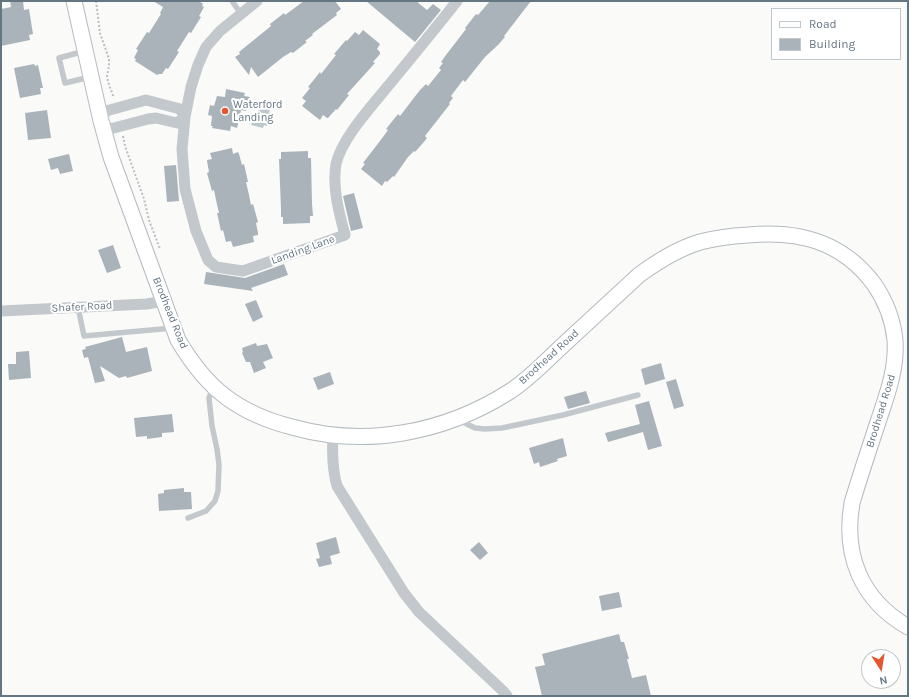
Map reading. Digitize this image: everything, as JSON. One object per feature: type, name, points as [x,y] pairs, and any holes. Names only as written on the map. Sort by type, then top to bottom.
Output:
[{"type":"main road","name":"Brodhead Road","points":[[74,1],[101,121],[111,157],[173,328],[188,356],[213,386],[236,404],[258,416],[276,423],[305,431],[333,435],[366,437],[427,429],[457,419],[484,407],[534,373],[639,275],[662,259],[683,248],[716,238],[775,233],[794,235],[812,239],[848,257],[868,276],[883,299],[892,325],[895,352],[892,379],[852,503],[849,530],[852,557],[862,582],[878,604],[888,614],[908,627]]},
{"type":"street","name":"Landing Lane","points":[[257,1],[220,31],[206,47],[196,72],[185,117],[182,149],[185,189],[196,231],[208,260],[216,267],[243,271],[345,235],[335,186],[336,164],[345,142],[363,117],[455,2]]},
{"type":"street","points":[[146,100],[151,100],[180,109],[185,117],[177,123],[156,118],[110,129],[101,121],[106,111],[116,107],[146,100]]},
{"type":"street","name":"Shafer Road","points":[[1,311],[147,304],[163,301]]},
{"type":"street","points":[[333,435],[332,462],[337,486],[404,593],[419,612],[507,696]]},
{"type":"lane","points":[[232,1],[241,14]]},
{"type":"lane","points":[[85,51],[58,58],[65,83],[91,77]]},
{"type":"lane","points":[[78,307],[84,336],[173,328]]},
{"type":"lane","points":[[188,518],[206,511],[215,501],[218,491],[219,465],[209,398],[213,386]]},
{"type":"lane","points":[[457,419],[475,428],[502,428],[563,415],[638,395]]},
{"type":"path","points":[[96,1],[100,33],[109,59],[107,76],[108,82],[116,107]]},
{"type":"path","points":[[120,126],[125,146],[144,199],[149,220],[160,252]]},
{"type":"shaded area","points":[[260,103],[268,105],[268,108],[270,108],[267,126],[264,125],[263,128],[251,125],[253,118],[257,118]]},
{"type":"building","points":[[10,1],[23,1],[24,10],[29,9],[33,34],[29,35],[30,40],[1,46],[1,9],[11,7]]},
{"type":"building","points":[[153,1],[199,1],[204,7],[199,16],[201,17],[191,33],[189,32],[168,69],[166,68],[162,74],[157,75],[135,61],[136,59],[134,58],[138,50],[136,49],[147,32],[149,33],[161,14],[160,13],[163,7]]},
{"type":"building","points":[[304,1],[335,1],[341,9],[336,13],[337,15],[312,34],[313,35],[305,41],[307,42],[293,53],[291,52],[283,57],[258,77],[251,67],[249,75],[235,57],[271,26],[270,24],[284,13],[285,15]]},
{"type":"building","points":[[366,1],[416,1],[427,10],[433,4],[441,10],[415,42]]},
{"type":"building","points":[[490,1],[531,1],[504,36],[505,37],[485,57],[465,82],[463,80],[451,96],[453,98],[449,103],[450,104],[425,136],[427,138],[423,143],[408,157],[394,177],[393,176],[387,182],[385,181],[382,186],[361,169],[365,164],[363,163],[398,114],[400,116],[420,90],[426,84],[428,86],[441,70],[439,68],[443,63],[441,62],[466,29],[465,28],[476,14],[478,15]]},
{"type":"building","points":[[363,30],[380,44],[377,49],[380,54],[373,62],[375,63],[347,94],[349,95],[337,110],[336,109],[328,118],[323,115],[320,120],[302,106],[306,101],[302,98],[310,88],[308,87],[320,72],[321,74],[336,55],[334,54],[346,40],[347,41],[355,32],[359,35]]},
{"type":"building","points":[[34,64],[35,66],[38,65],[43,88],[40,88],[41,94],[20,98],[14,68]]},
{"type":"building","name":"Waterford Landing","points":[[226,89],[245,93],[244,96],[250,97],[246,111],[241,110],[237,128],[231,126],[230,131],[212,128],[212,116],[208,115],[210,105],[214,106],[217,96],[225,97]]},
{"type":"building","points":[[47,110],[51,138],[28,140],[25,113]]},
{"type":"building","points":[[232,148],[233,154],[238,152],[242,165],[244,164],[251,205],[253,204],[258,222],[256,223],[258,235],[253,236],[254,242],[233,247],[231,241],[226,242],[223,230],[221,231],[214,190],[212,191],[207,173],[209,172],[207,160],[212,159],[210,153]]},
{"type":"building","points":[[308,151],[308,158],[311,158],[313,216],[310,216],[310,223],[283,224],[283,217],[281,217],[279,159],[281,159],[281,152]]},
{"type":"building","points":[[69,154],[73,171],[60,174],[58,168],[51,170],[48,159]]},
{"type":"building","points":[[176,165],[179,201],[167,202],[164,166]]},
{"type":"building","points":[[354,193],[363,228],[351,231],[343,196]]},
{"type":"building","points":[[113,245],[121,268],[107,273],[98,250]]},
{"type":"building","points":[[284,264],[288,275],[251,288],[253,291],[204,284],[206,272],[245,278]]},
{"type":"building","points":[[256,300],[263,317],[253,322],[245,304]]},
{"type":"building","points":[[122,337],[126,352],[147,347],[152,371],[127,378],[126,376],[119,378],[100,366],[105,381],[95,383],[88,357],[84,358],[82,350],[86,349],[85,347]]},
{"type":"building","points":[[256,343],[257,346],[267,344],[273,358],[263,362],[266,368],[254,373],[250,362],[246,362],[242,353],[242,348]]},
{"type":"building","points":[[29,351],[31,378],[9,380],[8,364],[16,364],[16,352]]},
{"type":"building","points":[[661,363],[665,379],[645,385],[641,369]]},
{"type":"building","points":[[330,372],[334,384],[318,390],[313,378]]},
{"type":"building","points":[[676,379],[684,406],[674,409],[666,382]]},
{"type":"building","points":[[586,391],[590,403],[568,409],[564,397]]},
{"type":"building","points":[[649,401],[662,446],[648,450],[643,432],[608,442],[605,433],[640,424],[635,405]]},
{"type":"building","points":[[172,414],[174,432],[162,433],[162,437],[147,439],[147,436],[136,437],[134,418]]},
{"type":"building","points":[[563,438],[567,456],[557,459],[558,461],[540,467],[539,462],[534,464],[529,448]]},
{"type":"building","points":[[184,488],[184,492],[191,492],[192,509],[159,511],[158,494],[164,493],[164,490]]},
{"type":"building","points":[[336,537],[340,553],[330,556],[332,564],[319,567],[316,559],[320,558],[316,543]]},
{"type":"building","points":[[479,542],[488,553],[480,560],[470,550]]},
{"type":"building","points":[[619,592],[622,607],[602,611],[599,596]]},
{"type":"building","points":[[619,634],[621,642],[624,642],[632,678],[646,675],[651,696],[542,696],[535,667],[545,665],[542,654]]},
{"type":"place","name":"Waterford Landing","points":[[225,111]]}]
